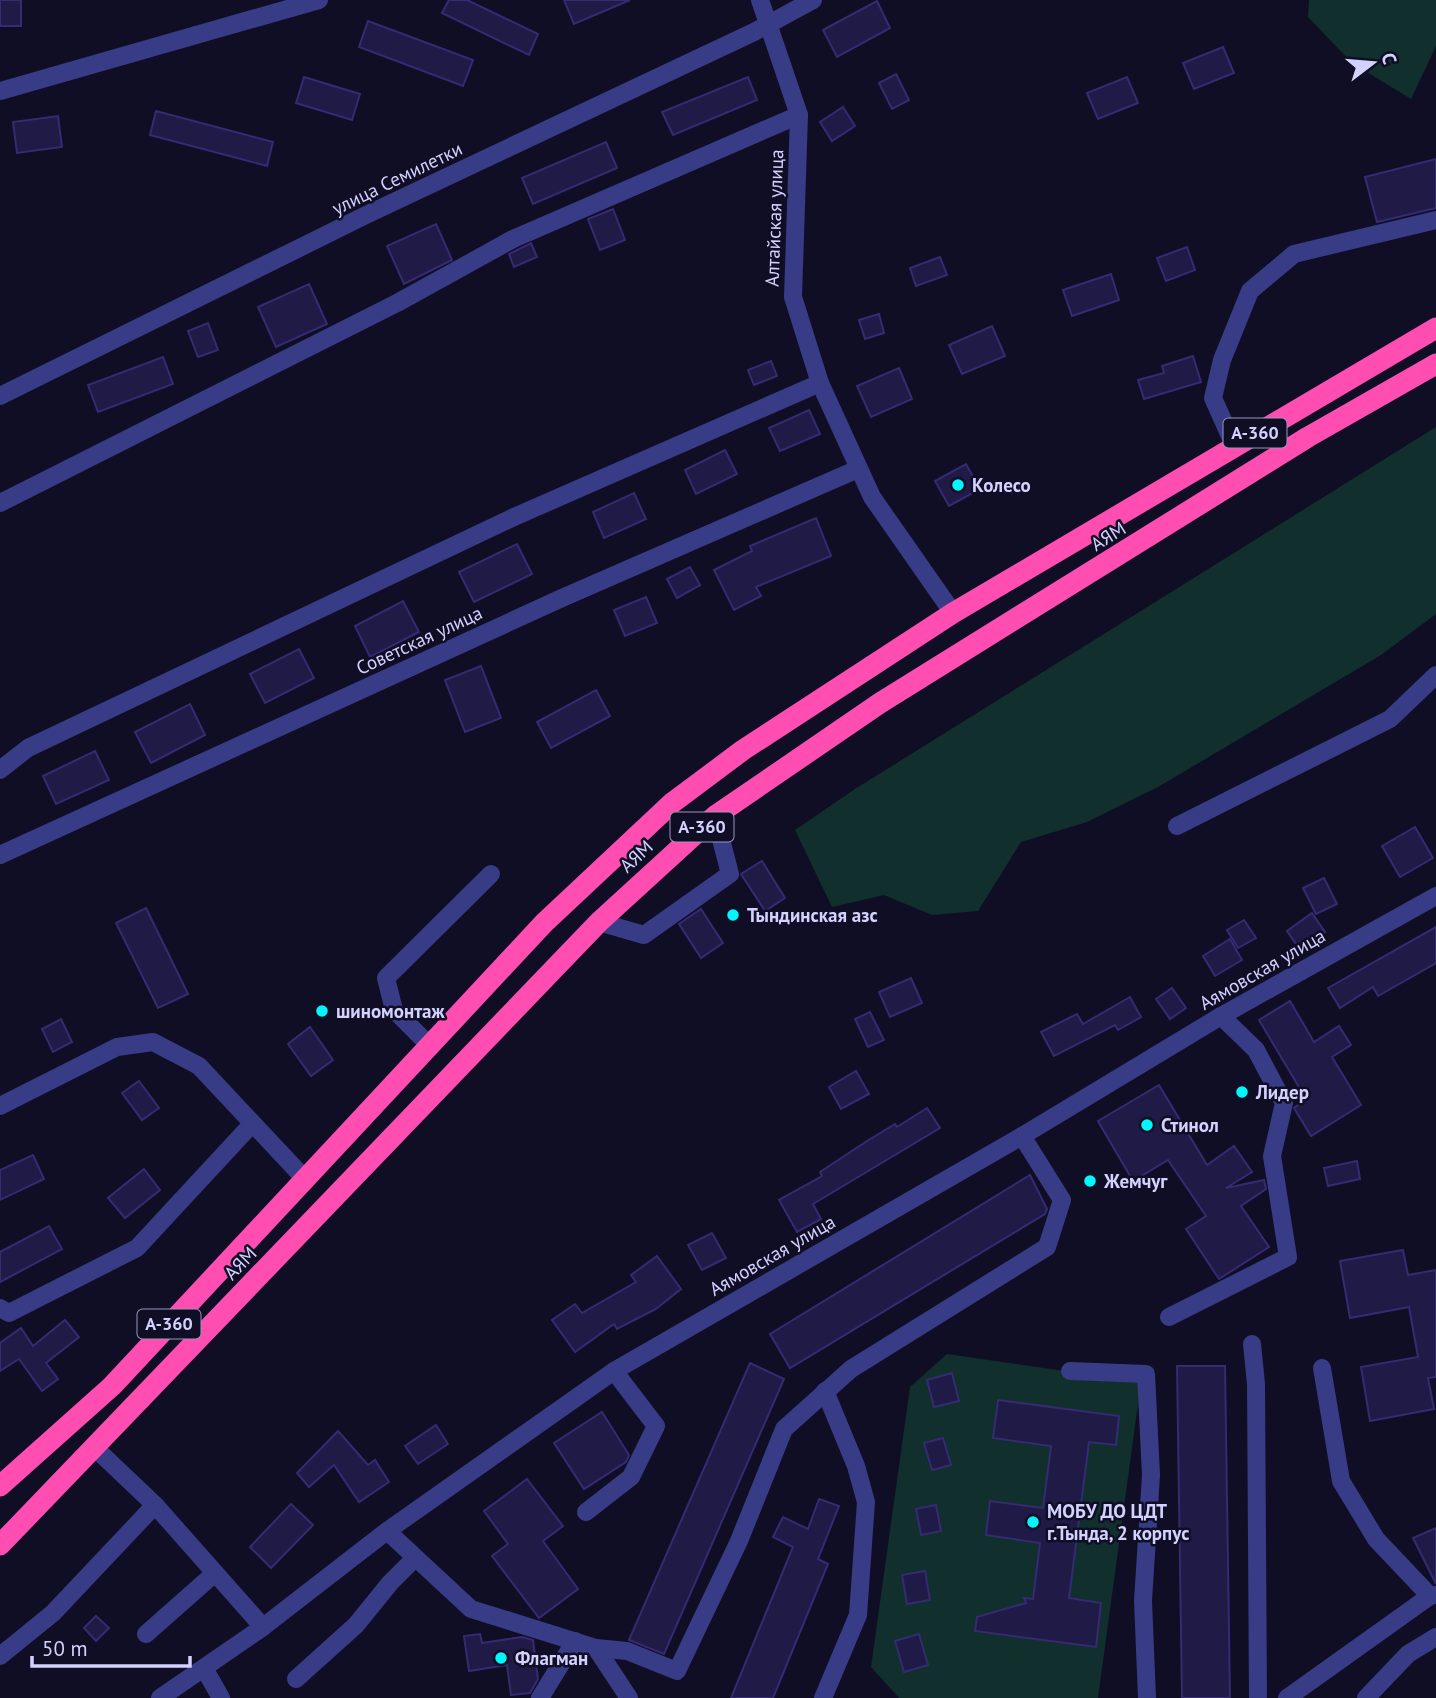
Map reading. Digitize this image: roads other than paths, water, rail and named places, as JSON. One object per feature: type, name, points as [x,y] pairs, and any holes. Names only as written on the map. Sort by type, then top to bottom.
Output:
[{"type":"highway","name":"АЯМ","points":[[0,1486],[112,1386],[544,923],[672,803],[753,743],[953,613],[1077,543],[1234,445],[1436,328]]},
{"type":"highway","name":"АЯМ","points":[[0,1545],[599,922],[715,816],[880,703],[1308,437],[1436,364]]},
{"type":"street","points":[[0,91],[319,0]]},
{"type":"street","name":"Алтайская улица","points":[[760,0],[799,115],[793,297],[820,383],[858,469],[880,508],[953,613]]},
{"type":"street","name":"улица Семилетки","points":[[0,396],[366,215],[814,0]]},
{"type":"street","points":[[0,503],[397,303],[513,239],[799,115]]},
{"type":"street","points":[[1234,445],[1213,398],[1222,360],[1250,291],[1294,254],[1436,220]]},
{"type":"street","points":[[0,770],[40,742],[514,517],[820,383]]},
{"type":"street","name":"Советская улица","points":[[1,853],[562,598],[858,469]]},
{"type":"street","points":[[1177,826],[1390,719],[1436,675]]},
{"type":"street","points":[[599,922],[645,934],[730,874],[715,816]]},
{"type":"street","points":[[429,1045],[394,1010],[386,978],[491,874]]},
{"type":"street","name":"Аямовская улица","points":[[160,1698],[262,1627],[387,1531],[614,1371],[1022,1136],[1221,1016],[1436,895]]},
{"type":"street","points":[[1169,1317],[1288,1257],[1272,1156],[1284,1103],[1256,1050],[1221,1016]]},
{"type":"street","points":[[0,1106],[117,1047],[153,1042],[198,1066],[304,1178]]},
{"type":"street","points":[[0,1308],[9,1313],[137,1248],[251,1125]]},
{"type":"street","points":[[387,1531],[471,1609],[596,1648],[627,1651],[677,1671],[739,1541],[785,1429],[851,1368],[1047,1247],[1062,1200],[1022,1136]]},
{"type":"street","points":[[1252,1344],[1256,1384],[1258,1698]]},
{"type":"street","points":[[1287,1698],[1433,1596],[1376,1539],[1341,1480],[1322,1368]]},
{"type":"street","points":[[586,1512],[631,1477],[656,1426],[614,1371]]},
{"type":"street","points":[[1070,1371],[1146,1374],[1151,1475],[1143,1601],[1147,1698]]},
{"type":"street","points":[[822,1698],[858,1615],[866,1502],[856,1466],[825,1391]]},
{"type":"street","points":[[95,1448],[155,1505],[262,1627]]},
{"type":"street","points":[[0,1656],[53,1613],[155,1505]]},
{"type":"street","points":[[296,1679],[356,1625],[390,1583],[415,1558]]},
{"type":"street","points":[[146,1634],[215,1573]]},
{"type":"street","points":[[1366,1698],[1408,1654],[1436,1637]]},
{"type":"street","points":[[540,1698],[575,1641]]},
{"type":"street","points":[[596,1648],[629,1698]]},
{"type":"street","points":[[204,1668],[221,1698]]},
{"type":"place","name":"Колесо","points":[[958,485]]},
{"type":"place","name":"Тындинская азс","points":[[733,915]]},
{"type":"place","name":"шиномонтаж","points":[[322,1011]]},
{"type":"place","name":"Лидер","points":[[1242,1092]]},
{"type":"place","name":"Стинол","points":[[1147,1125]]},
{"type":"place","name":"Жемчуг","points":[[1090,1181]]},
{"type":"place","name":"МОБУ ДО ЦДТ г.Тында, 2 корпус","points":[[1033,1522]]},
{"type":"place","name":"Флагман","points":[[501,1658]]}]
